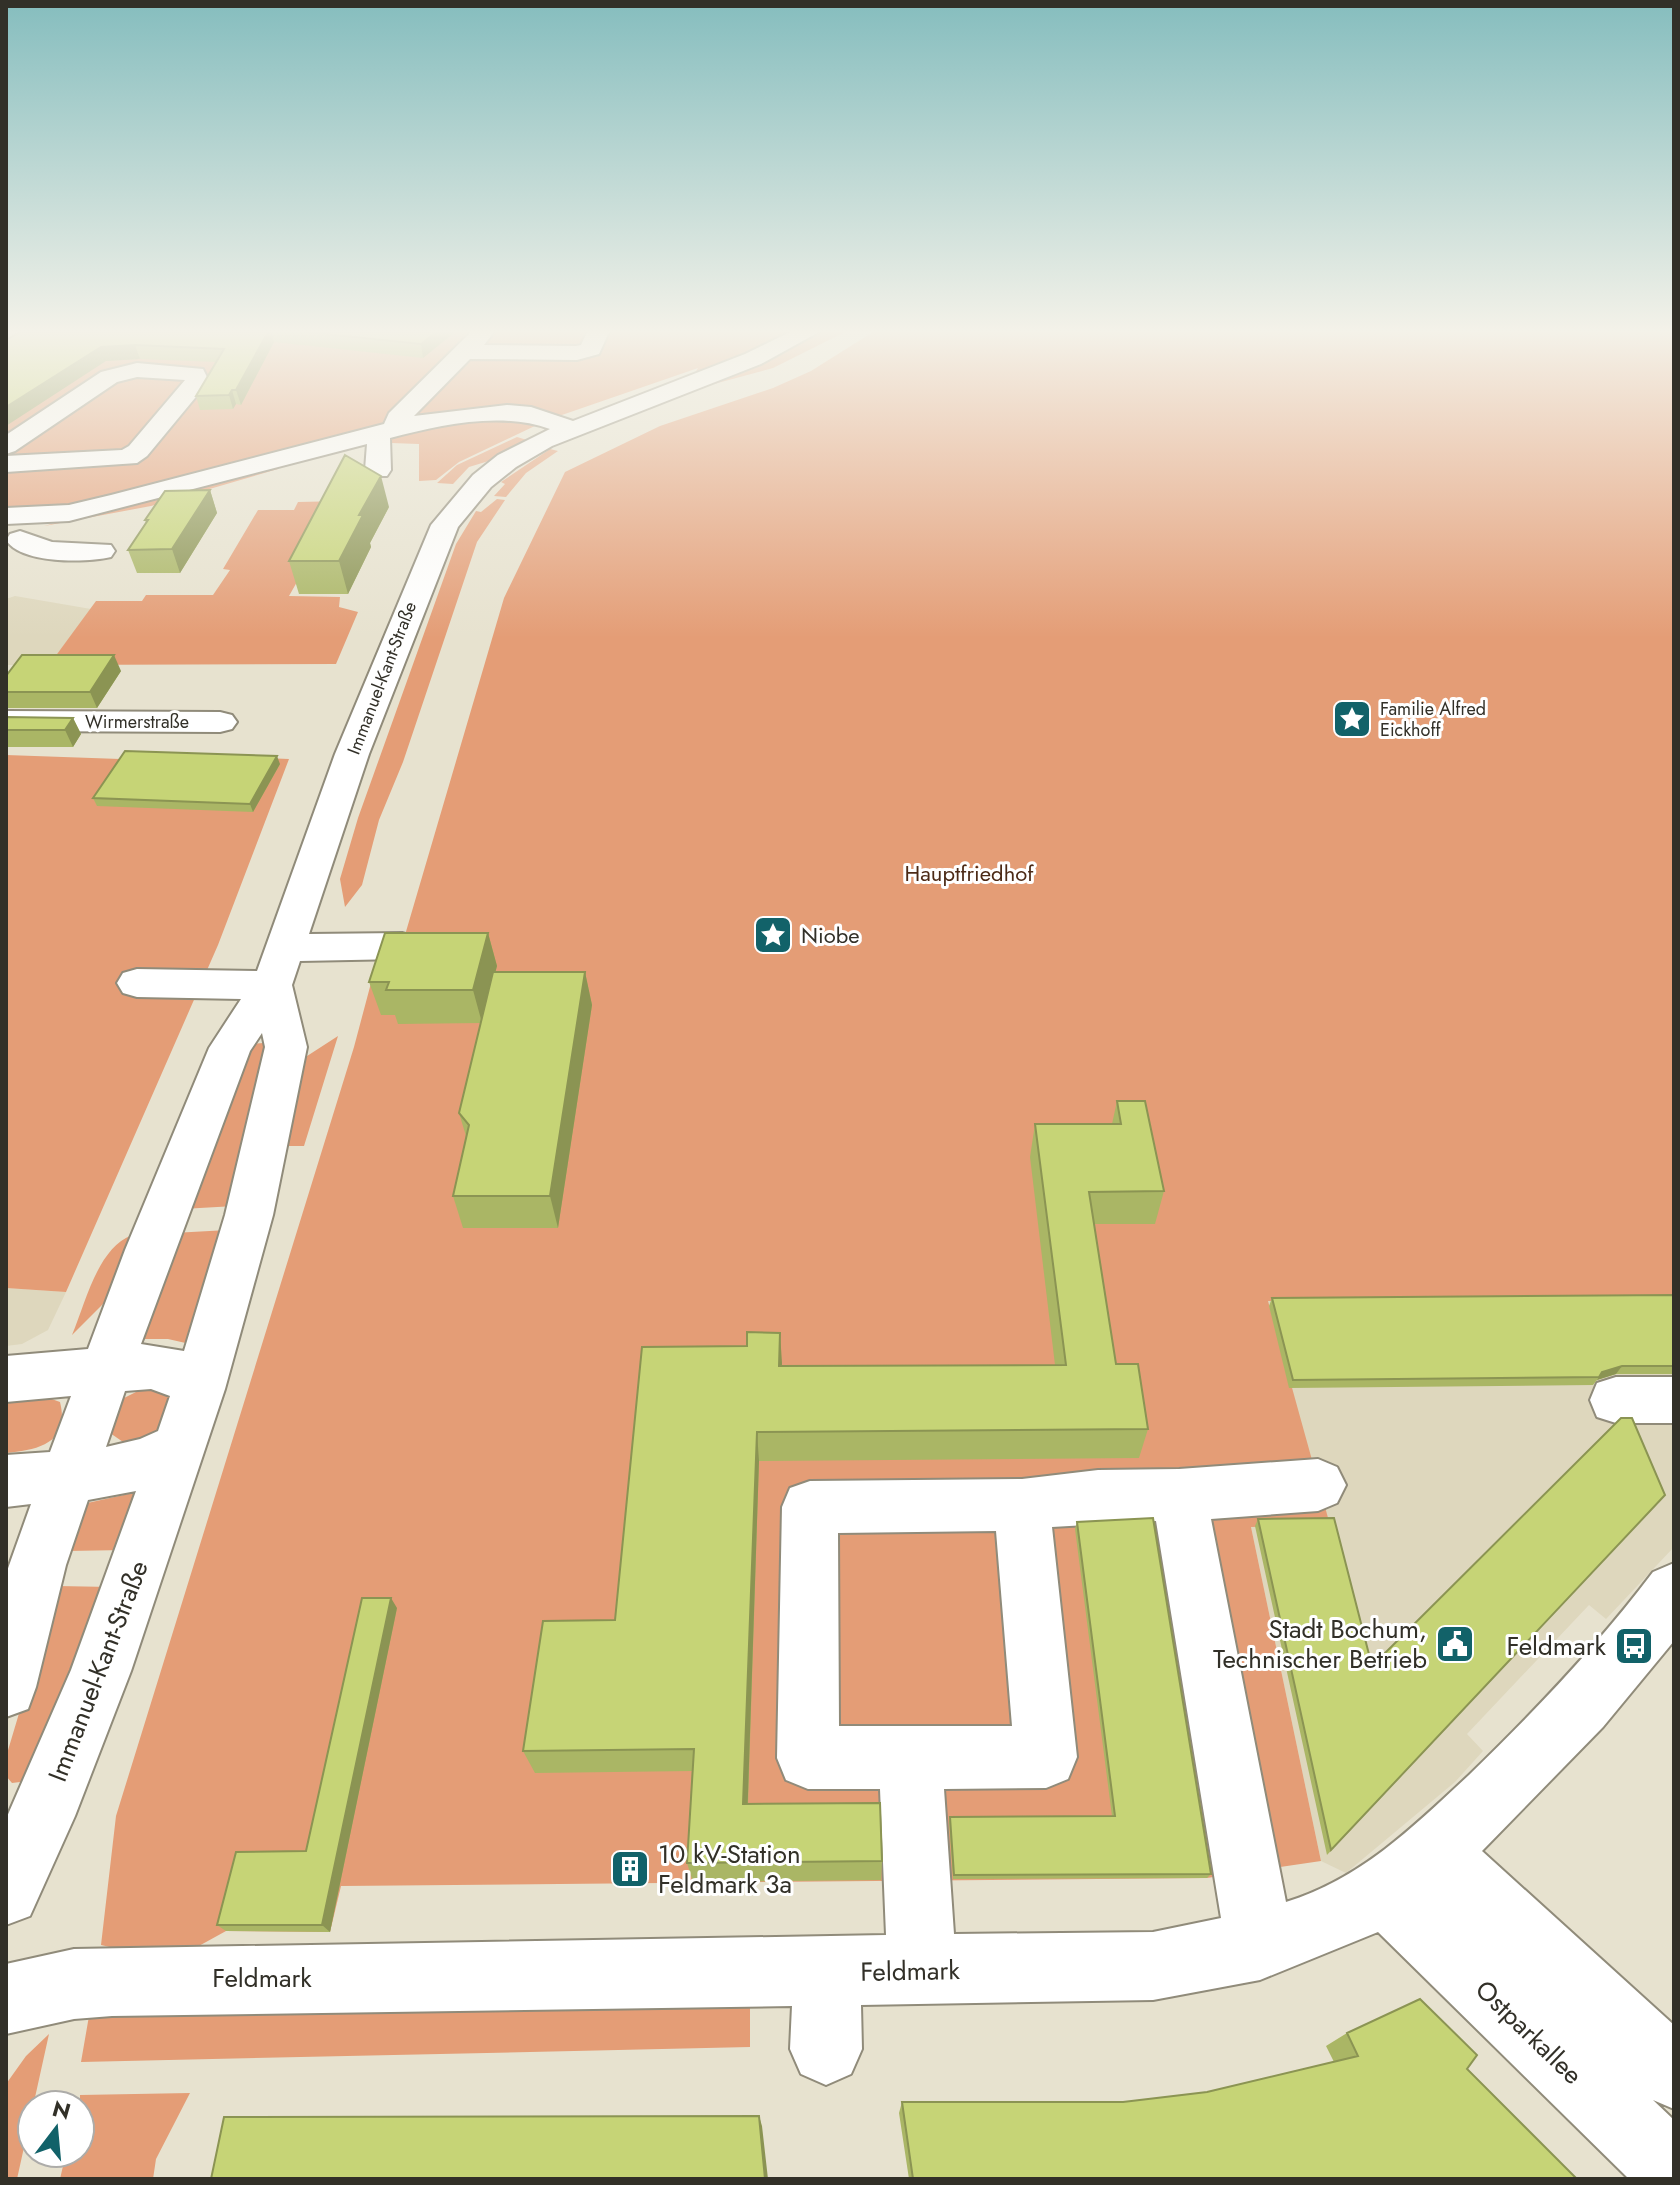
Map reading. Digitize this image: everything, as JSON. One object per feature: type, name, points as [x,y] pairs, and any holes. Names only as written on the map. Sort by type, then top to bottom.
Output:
[{"type":"street","points":[[6,446],[24,434]]},
{"type":"street","points":[[66,462],[92,434]]},
{"type":"street","points":[[6,464],[112,460],[138,451],[152,434]]},
{"type":"street","points":[[11,534],[41,515],[114,503],[371,434]]},
{"type":"street","points":[[378,470],[382,434]]},
{"type":"street","name":"Immanuel-Kant-Straße","points":[[6,1687],[37,1565],[105,1369],[230,1048],[278,966],[352,754],[445,525],[482,481],[507,461],[562,434]]},
{"type":"street","points":[[271,489],[299,480],[277,458]]},
{"type":"street","points":[[11,534],[48,551],[101,551]]},
{"type":"street","name":"Wirmerstraße","points":[[6,721],[220,722]]},
{"type":"street","points":[[137,983],[278,966],[402,946]]},
{"type":"street","name":"Immanuel-Kant-Straße","points":[[6,1892],[52,1793],[101,1671],[199,1389],[249,1215],[286,1047],[278,966]]},
{"type":"street","points":[[6,1379],[151,1366],[181,1373],[199,1389]]},
{"type":"street","points":[[1616,1400],[1674,1400]]},
{"type":"street","points":[[6,1481],[123,1472],[155,1463],[181,1446]]},
{"type":"street","points":[[1022,1505],[1046,1757],[808,1758],[810,1507],[1022,1505],[1098,1496],[1179,1495],[1318,1485]]},
{"type":"street","points":[[1179,1495],[1260,1946]]},
{"type":"street","name":"Feldmark","points":[[6,1999],[74,1984],[112,1981],[1153,1966],[1260,1946],[1344,1913],[1409,1872],[1544,1745],[1634,1646],[1674,1592]]},
{"type":"street","points":[[910,1757],[922,1970]]},
{"type":"street","points":[[1409,1872],[1674,2073]]},
{"type":"street","name":"Ostparkallee","points":[[1409,1872],[1674,2171]]},
{"type":"street","points":[[826,2049],[827,1973]]},
{"type":"shaded area","points":[[15,596],[91,609],[49,665],[6,665],[6,599]]},
{"type":"shaded area","points":[[6,1288],[66,1292],[48,1330],[22,1344],[6,1346]]},
{"type":"shaded area","points":[[1674,1297],[1674,1547],[1606,1619],[1589,1605],[1467,1734],[1483,1751],[1455,1782],[1346,1873],[1321,1861],[1251,1527],[1329,1525],[1267,1301]]},
{"type":"green space","points":[[6,434],[388,434],[78,504],[6,508]]},
{"type":"green space","points":[[518,434],[459,462],[436,480],[419,481],[419,444],[391,443],[384,435]]},
{"type":"green space","name":"Hauptfriedhof","points":[[644,434],[1674,434],[1674,1297],[1268,1301],[1330,1525],[1251,1527],[1321,1861],[1207,1878],[341,1886],[330,1932],[226,1931],[197,1947],[114,1948],[101,1945],[116,1816],[354,1047],[379,953],[400,952],[504,598],[565,472]]},
{"type":"green space","points":[[517,437],[527,440],[492,460],[469,467],[453,484],[437,483],[457,465]]},
{"type":"green space","points":[[550,449],[558,451],[526,473],[506,497],[494,496],[505,484],[501,482]]},
{"type":"green space","points":[[272,465],[278,469],[151,506],[44,526]]},
{"type":"green space","points":[[497,499],[505,500],[477,542],[403,762],[379,820],[362,885],[345,907],[340,879],[358,818],[456,544],[476,511],[481,512]]},
{"type":"green space","points":[[343,501],[289,596],[340,597],[339,607],[358,612],[336,664],[49,665],[96,601],[142,601],[146,595],[213,595],[230,570],[223,569],[258,510],[294,510],[298,502]]},
{"type":"green space","points":[[6,755],[260,764],[264,758],[289,759],[218,945],[66,1292],[6,1288]]},
{"type":"green space","points":[[338,1036],[304,1146],[287,1146],[304,1058]]},
{"type":"green space","points":[[263,1043],[267,1046],[235,1206],[182,1209],[251,1044]]},
{"type":"green space","points":[[228,1230],[190,1344],[168,1339],[142,1339],[173,1233]]},
{"type":"green space","points":[[132,1235],[107,1300],[72,1335],[101,1264],[120,1242]]},
{"type":"green space","points":[[146,1387],[171,1392],[163,1432],[126,1444],[110,1433],[118,1401]]},
{"type":"green space","points":[[46,1397],[60,1402],[62,1416],[56,1435],[49,1442],[30,1450],[6,1453],[6,1400]]},
{"type":"green space","points":[[137,1492],[125,1550],[67,1551],[83,1504]]},
{"type":"green space","points":[[57,1586],[111,1587],[28,1781],[12,1783],[6,1776],[6,1757]]},
{"type":"green space","points":[[750,2006],[750,2047],[81,2062],[89,2016]]},
{"type":"green space","points":[[49,2034],[37,2089],[16,2089],[16,2169],[19,2169],[17,2179],[6,2179],[6,2084],[26,2056]]},
{"type":"green space","points":[[190,2093],[156,2159],[153,2179],[60,2179],[62,2169],[96,2169],[96,2095]]},
{"type":"building","points":[[345,455],[381,476],[359,515],[363,515],[339,561],[289,561]]},
{"type":"building","points":[[210,490],[172,549],[128,550],[165,491]]},
{"type":"building","points":[[22,655],[114,655],[90,692],[6,692],[6,676]]},
{"type":"building","points":[[6,717],[73,718],[65,730],[6,730]]},
{"type":"building","points":[[125,751],[277,756],[250,804],[93,798]]},
{"type":"building","points":[[385,933],[488,933],[473,990],[386,990],[389,982],[369,982]]},
{"type":"building","points":[[493,972],[585,972],[550,1196],[453,1196],[469,1125],[459,1113]]},
{"type":"building","points":[[1117,1101],[1145,1101],[1164,1191],[1089,1192],[1116,1364],[1138,1364],[1148,1429],[757,1432],[743,1804],[880,1803],[882,1861],[687,1863],[694,1749],[523,1751],[543,1621],[615,1620],[642,1347],[747,1346],[747,1332],[780,1333],[779,1366],[1066,1365],[1035,1124],[1121,1124]]},
{"type":"building","points":[[1674,1295],[1674,1366],[1622,1366],[1602,1372],[1599,1377],[1293,1380],[1272,1298]]},
{"type":"building","points":[[1621,1418],[1632,1418],[1665,1495],[1331,1850],[1258,1519],[1334,1518],[1372,1666]]},
{"type":"building","points":[[1153,1518],[1211,1874],[954,1875],[950,1817],[1115,1816],[1077,1522]]},
{"type":"building","points":[[362,1598],[391,1598],[322,1925],[217,1925],[236,1852],[306,1851]]},
{"type":"building","points":[[1420,1999],[1477,2055],[1467,2069],[1577,2179],[913,2179],[902,2102],[1123,2102],[1207,2092],[1358,2056],[1347,2033]]},
{"type":"building","points":[[759,2116],[765,2179],[211,2179],[224,2117]]},
{"type":"place","name":"Familie Alfred Eickhoff","points":[[1352,719]]},
{"type":"place","name":"Niobe","points":[[773,935]]},
{"type":"place","name":"Stadt Bochum, Technischer Betrieb","points":[[1455,1644]]},
{"type":"place","name":"Feldmark","points":[[1634,1646]]},
{"type":"place","name":"10 kV-Station Feldmark 3a","points":[[630,1869]]}]
